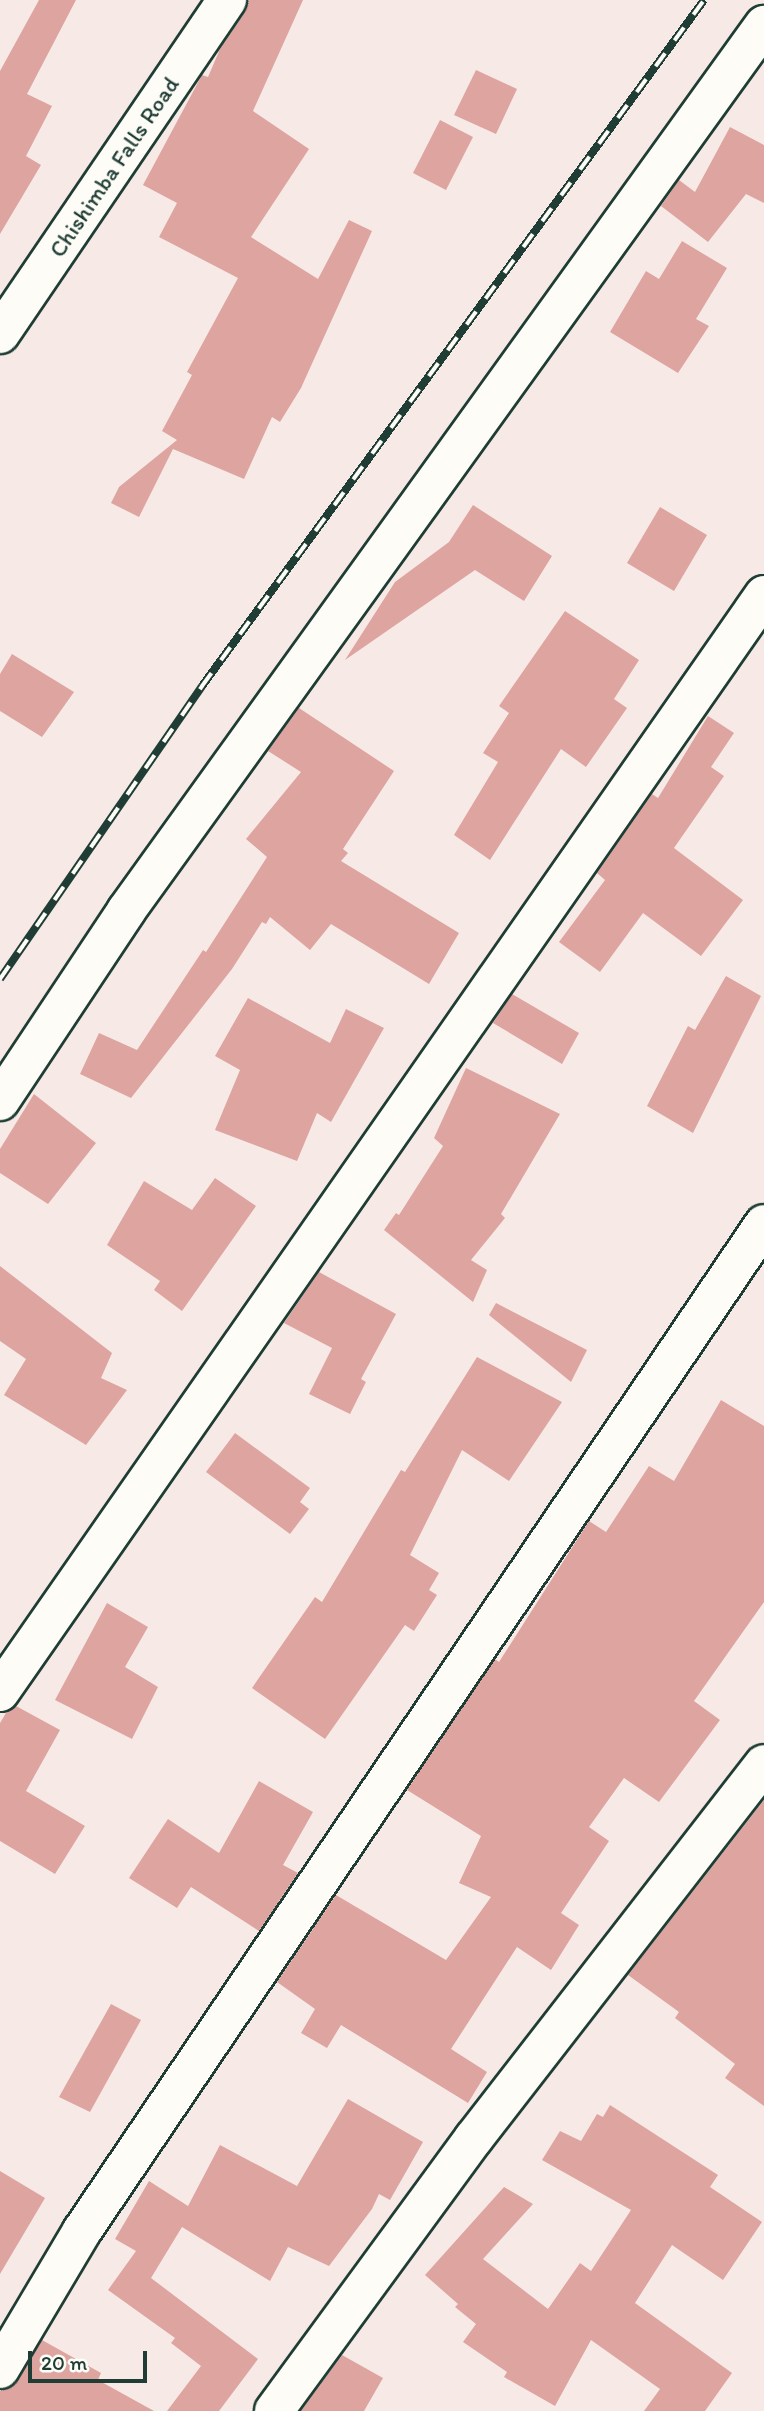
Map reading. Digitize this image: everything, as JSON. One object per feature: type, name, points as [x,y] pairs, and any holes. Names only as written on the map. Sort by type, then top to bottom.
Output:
[{"type":"street","name":"Chishimba Falls Road","points":[[0,334],[227,0]]},
{"type":"street","points":[[0,1101],[126,911],[764,25]]},
{"type":"street","points":[[0,1692],[764,595]]},
{"type":"street","points":[[0,2369],[82,2231],[764,1224]]},
{"type":"street","points":[[274,2411],[474,2138],[764,1763]]},
{"type":"building","points":[[39,0],[76,0],[27,94],[52,106],[26,156],[41,165],[0,234],[0,71]]},
{"type":"building","points":[[249,0],[303,0],[253,111],[309,149],[251,237],[318,279],[349,220],[372,231],[301,388],[280,422],[272,417],[244,479],[173,449],[139,517],[111,503],[119,487],[177,440],[162,431],[192,375],[187,372],[238,278],[159,237],[177,203],[143,185],[202,75],[208,77],[220,49],[245,12]]},
{"type":"building","points":[[476,70],[517,89],[496,134],[454,115]]},
{"type":"building","points":[[440,120],[473,137],[446,190],[413,173]]},
{"type":"building","points":[[730,127],[764,145],[764,203],[746,194],[708,242],[661,206],[679,180],[695,192]]},
{"type":"building","points":[[682,241],[727,268],[696,319],[709,326],[678,373],[610,332],[646,271],[659,279]]},
{"type":"building","points":[[473,505],[552,556],[524,601],[475,570],[345,660],[395,582],[449,542]]},
{"type":"building","points":[[660,507],[707,535],[674,591],[627,563]]},
{"type":"building","points":[[565,611],[639,660],[614,699],[627,708],[586,767],[561,749],[490,860],[454,835],[498,762],[483,753],[509,713],[499,706]]},
{"type":"building","points":[[12,654],[74,692],[42,737],[0,711],[0,674]]},
{"type":"building","points":[[299,708],[394,771],[343,849],[348,853],[341,861],[459,933],[429,984],[331,924],[310,950],[270,917],[266,924],[262,922],[232,969],[131,1098],[80,1074],[99,1033],[137,1050],[203,950],[206,952],[267,857],[246,839],[301,772],[268,751]]},
{"type":"building","points":[[708,716],[734,733],[711,767],[724,776],[674,848],[743,900],[701,956],[643,913],[600,972],[559,942],[605,880],[597,873],[652,794],[658,798]]},
{"type":"building","points":[[726,976],[761,996],[693,1133],[647,1106],[688,1026],[695,1030]]},
{"type":"building","points":[[512,994],[579,1033],[562,1064],[493,1023]]},
{"type":"building","points":[[248,998],[330,1043],[346,1009],[384,1028],[331,1122],[317,1113],[297,1161],[215,1130],[240,1070],[215,1056]]},
{"type":"building","points":[[466,1068],[560,1114],[501,1214],[505,1218],[471,1260],[487,1270],[473,1302],[384,1230],[396,1213],[399,1215],[443,1146],[434,1138]]},
{"type":"building","points":[[34,1094],[96,1143],[48,1204],[0,1173],[0,1149]]},
{"type":"building","points":[[215,1178],[256,1206],[182,1311],[154,1290],[160,1281],[107,1245],[144,1181],[192,1210]]},
{"type":"building","points":[[0,1266],[112,1353],[101,1378],[127,1390],[86,1445],[4,1395],[26,1359],[0,1341]]},
{"type":"building","points":[[319,1272],[396,1314],[361,1379],[366,1382],[350,1414],[309,1394],[332,1348],[284,1323]]},
{"type":"building","points":[[496,1303],[587,1350],[571,1382],[489,1315]]},
{"type":"building","points":[[477,1357],[562,1402],[509,1481],[462,1450],[410,1555],[439,1573],[429,1590],[437,1595],[414,1631],[405,1625],[325,1739],[252,1688],[315,1597],[322,1602],[401,1470],[405,1472]]},
{"type":"building","points":[[721,1400],[764,1426],[764,1602],[694,1701],[720,1720],[659,1802],[624,1778],[589,1827],[609,1841],[561,1913],[579,1925],[551,1970],[517,1947],[451,2049],[487,2072],[468,2103],[341,2025],[327,2048],[301,2033],[315,2009],[277,1982],[336,1895],[446,1960],[491,1897],[459,1883],[481,1836],[407,1790],[495,1659],[499,1662],[589,1521],[606,1532],[649,1466],[674,1481]]},
{"type":"building","points":[[235,1433],[310,1488],[300,1502],[309,1509],[290,1534],[206,1472]]},
{"type":"building","points":[[107,1603],[148,1627],[125,1667],[158,1687],[132,1739],[55,1700]]},
{"type":"building","points":[[16,1706],[60,1730],[26,1791],[85,1826],[55,1874],[0,1841],[0,1723],[6,1713]]},
{"type":"building","points":[[259,1781],[313,1812],[283,1865],[298,1873],[259,1931],[191,1887],[177,1908],[129,1878],[168,1819],[219,1853]]},
{"type":"building","points":[[764,1800],[764,2106],[725,2078],[735,2064],[675,2018],[679,2012],[628,1975]]},
{"type":"building","points":[[111,2004],[141,2020],[90,2112],[59,2097]]},
{"type":"building","points":[[348,2099],[423,2142],[390,2200],[379,2194],[372,2209],[329,2266],[288,2247],[270,2281],[182,2227],[151,2278],[258,2359],[219,2411],[167,2411],[201,2366],[171,2343],[175,2338],[108,2290],[136,2251],[115,2239],[149,2181],[188,2206],[220,2145],[297,2186]]},
{"type":"building","points":[[610,2105],[718,2175],[710,2187],[762,2222],[723,2280],[672,2245],[635,2303],[732,2373],[705,2411],[644,2411],[660,2389],[591,2340],[555,2406],[504,2377],[507,2372],[463,2342],[476,2324],[455,2307],[458,2304],[425,2275],[504,2187],[533,2204],[483,2259],[548,2309],[580,2263],[591,2271],[631,2210],[542,2160],[560,2131],[581,2141],[597,2114],[603,2117]]},
{"type":"building","points":[[0,2171],[45,2198],[0,2274]]},
{"type":"building","points":[[42,2340],[101,2373],[98,2380],[154,2411],[0,2411],[0,2391],[10,2388],[18,2381]]},
{"type":"building","points":[[342,2355],[383,2378],[364,2411],[301,2411]]},
{"type":"railway","points":[[0,979],[202,686],[704,0]]}]
